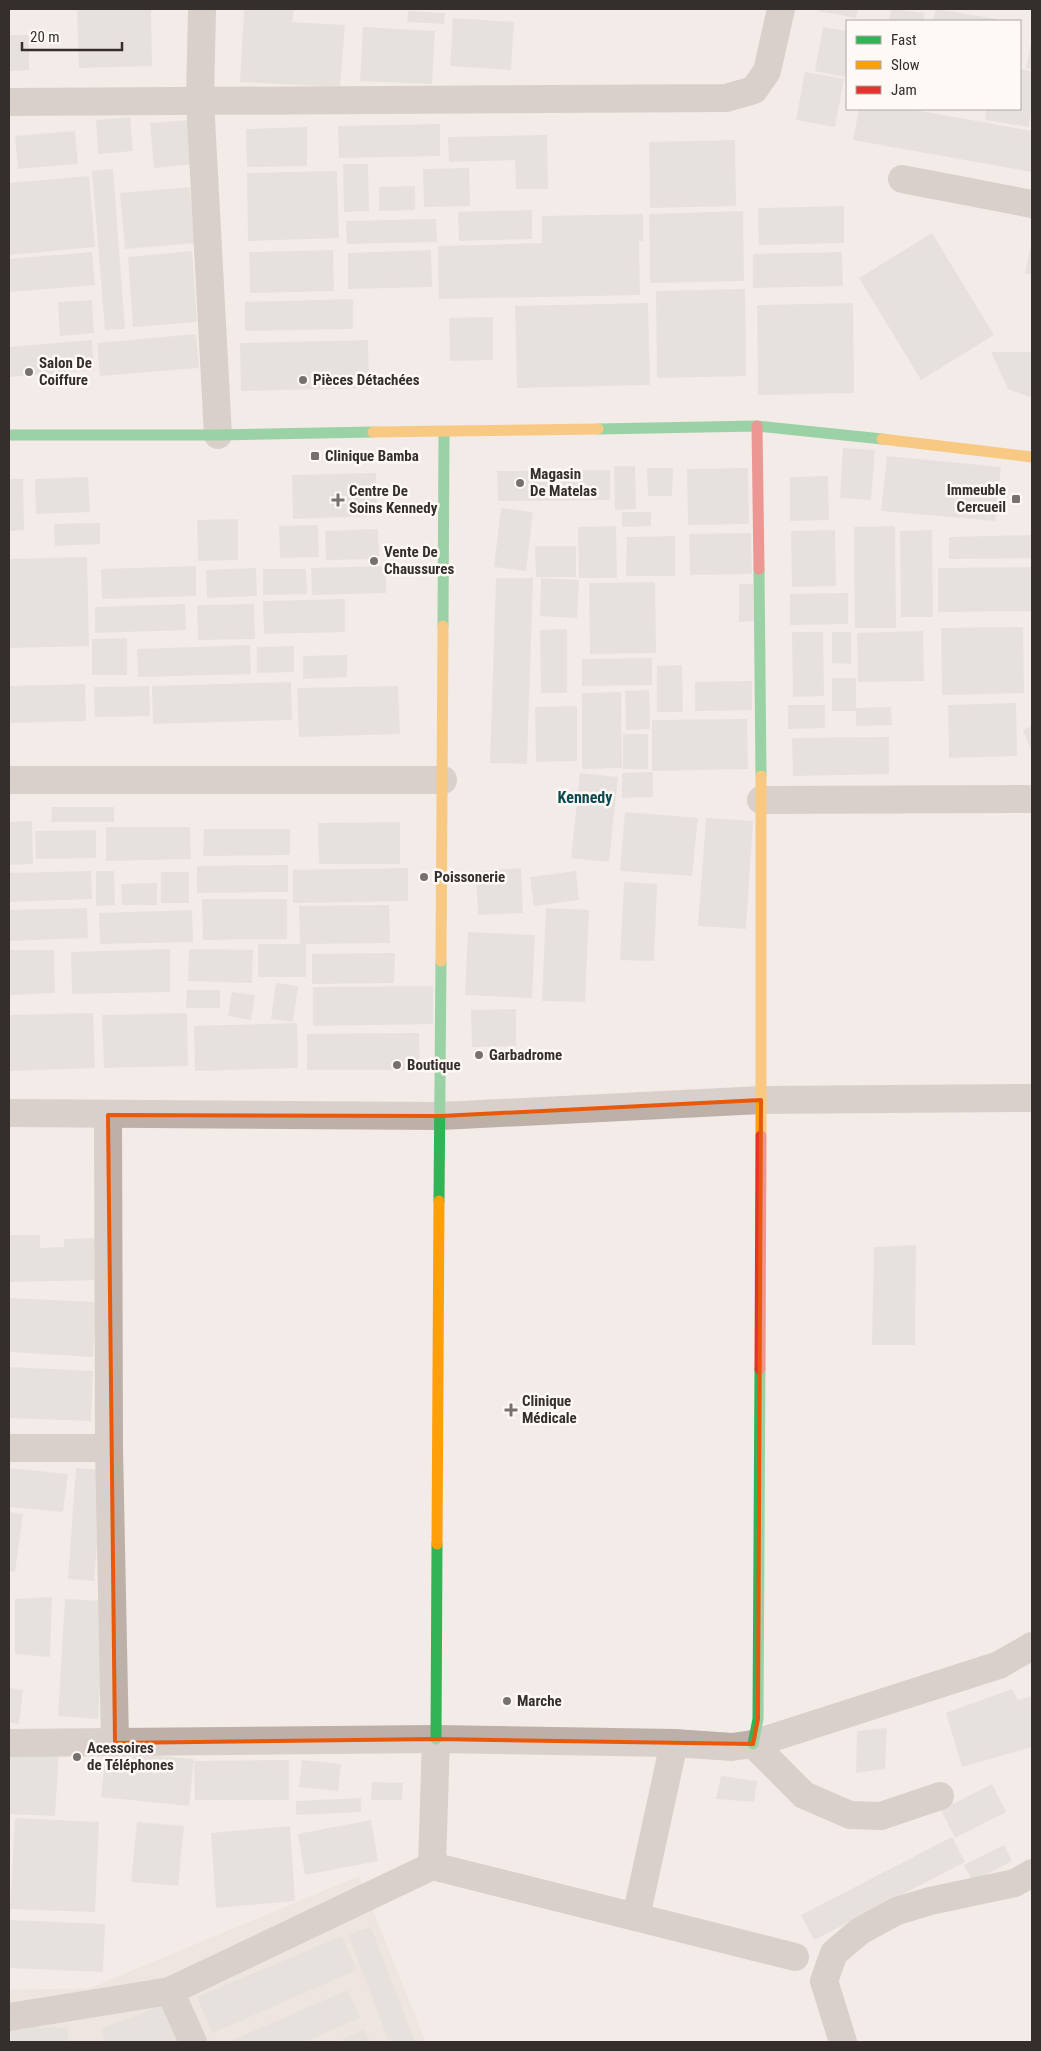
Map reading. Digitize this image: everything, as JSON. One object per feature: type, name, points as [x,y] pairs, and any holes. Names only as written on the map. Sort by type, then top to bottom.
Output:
[{"type":"street","points":[[202,9],[200,100],[218,435]]},
{"type":"street","points":[[9,102],[726,98],[754,90],[767,71],[781,9]]},
{"type":"street","points":[[902,179],[1032,204]]},
{"type":"street","points":[[9,435],[218,435],[757,426],[852,435],[1032,457]]},
{"type":"street","points":[[753,1744],[758,1719],[762,1100],[757,426]]},
{"type":"street","points":[[432,1866],[436,1739],[444,432]]},
{"type":"street","points":[[9,780],[443,780]]},
{"type":"street","points":[[761,800],[1032,799]]},
{"type":"street","points":[[9,1113],[441,1116],[762,1100],[1032,1098]]},
{"type":"street","points":[[108,1114],[109,1448],[115,1743]]},
{"type":"street","points":[[9,1448],[109,1448]]},
{"type":"street","points":[[9,1743],[436,1739],[674,1743],[732,1747],[753,1744],[999,1665],[1032,1646]]},
{"type":"street","points":[[636,1917],[674,1743]]},
{"type":"street","points":[[753,1744],[804,1796],[850,1815],[881,1816],[940,1796]]},
{"type":"street","points":[[9,2017],[170,1990],[432,1866],[795,1957]]},
{"type":"street","points":[[843,2042],[824,1981],[834,1953],[860,1931],[897,1911],[1015,1882],[1032,1873]]},
{"type":"street","points":[[170,1990],[193,2042]]},
{"type":"highlighted area","points":[[761,1100],[758,1719],[753,1744],[436,1739],[115,1743],[108,1115],[441,1116]]},
{"type":"shaded area","points":[[359,1876],[426,2042],[9,2042],[9,1990],[90,1988]]},
{"type":"building","points":[[77,9],[151,9],[152,66],[79,68]]},
{"type":"building","points":[[244,9],[294,9],[292,22],[345,25],[340,87],[240,82]]},
{"type":"building","points":[[818,9],[858,9],[856,18],[818,11]]},
{"type":"building","points":[[891,9],[925,13],[923,20],[889,20]]},
{"type":"building","points":[[936,9],[996,19],[996,20],[933,20]]},
{"type":"building","points":[[408,11],[445,13],[444,24],[407,22]]},
{"type":"building","points":[[453,18],[514,22],[511,70],[450,66]]},
{"type":"building","points":[[363,27],[435,31],[432,84],[360,81]]},
{"type":"building","points":[[823,27],[846,31],[845,77],[815,71]]},
{"type":"building","points":[[9,35],[29,35],[29,70],[9,71]]},
{"type":"building","points":[[1032,43],[1032,69],[1026,68]]},
{"type":"building","points":[[1021,69],[1032,71],[1032,106],[1029,127],[985,120],[986,110],[1021,110]]},
{"type":"building","points":[[805,72],[844,79],[835,127],[796,120]]},
{"type":"building","points":[[859,110],[916,110],[1032,131],[1032,172],[853,140]]},
{"type":"building","points":[[130,117],[133,151],[98,154],[96,120]]},
{"type":"building","points":[[190,120],[194,164],[154,168],[150,123]]},
{"type":"building","points":[[440,124],[440,156],[339,158],[338,126]]},
{"type":"building","points":[[307,127],[307,166],[247,167],[246,129]]},
{"type":"building","points":[[75,131],[78,164],[18,169],[15,136]]},
{"type":"building","points":[[547,135],[548,189],[516,189],[515,160],[449,162],[448,137]]},
{"type":"building","points":[[735,140],[736,206],[650,208],[649,142]]},
{"type":"building","points":[[343,164],[368,164],[369,211],[344,212]]},
{"type":"building","points":[[469,168],[470,206],[424,207],[423,169]]},
{"type":"building","points":[[113,169],[125,329],[105,330],[92,171]]},
{"type":"building","points":[[337,171],[339,238],[248,241],[247,173]]},
{"type":"building","points":[[89,176],[95,247],[9,255],[9,183]]},
{"type":"building","points":[[415,186],[415,210],[379,211],[379,187]]},
{"type":"building","points":[[190,187],[195,243],[125,249],[120,193]]},
{"type":"building","points":[[844,206],[844,243],[759,245],[758,208]]},
{"type":"building","points":[[532,210],[532,239],[459,241],[458,212]]},
{"type":"building","points":[[743,211],[744,281],[650,283],[649,214]]},
{"type":"building","points":[[643,214],[643,242],[639,241],[640,295],[439,299],[438,246],[542,243],[542,216]]},
{"type":"building","points":[[436,219],[437,242],[347,244],[346,221]]},
{"type":"building","points":[[932,233],[994,335],[921,380],[859,278]]},
{"type":"building","points":[[1032,244],[1032,275],[1025,273]]},
{"type":"building","points":[[333,250],[334,291],[250,293],[249,252]]},
{"type":"building","points":[[431,250],[432,287],[348,289],[348,253]]},
{"type":"building","points":[[192,251],[197,322],[133,327],[128,257]]},
{"type":"building","points":[[92,252],[95,285],[9,292],[9,259]]},
{"type":"building","points":[[842,252],[843,286],[753,288],[753,254]]},
{"type":"building","points":[[745,289],[746,376],[657,378],[656,291]]},
{"type":"building","points":[[353,299],[353,329],[245,331],[245,302]]},
{"type":"building","points":[[92,300],[94,333],[60,336],[58,302]]},
{"type":"building","points":[[648,303],[650,385],[517,388],[515,306]]},
{"type":"building","points":[[853,303],[854,393],[758,395],[757,305]]},
{"type":"building","points":[[493,317],[493,360],[450,361],[449,318]]},
{"type":"building","points":[[196,334],[199,368],[100,376],[97,343]]},
{"type":"building","points":[[92,340],[94,370],[9,377],[9,347]]},
{"type":"building","points":[[368,340],[369,388],[241,391],[240,343]]},
{"type":"building","points":[[991,352],[1032,352],[1032,398],[1008,389]]},
{"type":"building","points":[[843,448],[875,450],[871,500],[840,498]]},
{"type":"building","points":[[887,456],[1001,467],[995,521],[881,511]]},
{"type":"building","points":[[614,466],[635,466],[636,509],[615,510]]},
{"type":"building","points":[[647,468],[673,468],[672,496],[648,496]]},
{"type":"building","points":[[748,468],[749,524],[688,525],[687,469]]},
{"type":"building","points":[[610,470],[610,500],[498,501],[497,471]]},
{"type":"building","points":[[376,473],[377,516],[293,519],[292,475]]},
{"type":"building","points":[[828,476],[829,520],[790,521],[790,477]]},
{"type":"building","points":[[88,477],[90,512],[36,514],[35,479]]},
{"type":"building","points":[[9,479],[23,479],[24,530],[9,531]]},
{"type":"building","points":[[501,508],[533,512],[526,571],[494,567]]},
{"type":"building","points":[[622,512],[651,512],[651,526],[622,527]]},
{"type":"building","points":[[238,519],[238,560],[198,561],[197,520]]},
{"type":"building","points":[[100,523],[100,544],[55,546],[54,524]]},
{"type":"building","points":[[318,525],[319,557],[280,558],[279,526]]},
{"type":"building","points":[[616,526],[617,578],[579,578],[578,527]]},
{"type":"building","points":[[895,526],[896,628],[855,628],[854,527]]},
{"type":"building","points":[[378,529],[379,559],[326,560],[325,531]]},
{"type":"building","points":[[835,530],[836,586],[792,587],[791,531]]},
{"type":"building","points":[[932,530],[933,617],[901,617],[900,531]]},
{"type":"building","points":[[751,533],[752,574],[690,575],[689,534]]},
{"type":"building","points":[[1032,535],[1032,558],[949,559],[949,537]]},
{"type":"building","points":[[675,536],[675,576],[626,576],[627,537]]},
{"type":"building","points":[[535,546],[576,546],[576,577],[536,577]]},
{"type":"building","points":[[87,557],[89,646],[9,648],[9,559]]},
{"type":"building","points":[[196,566],[196,596],[102,599],[101,569]]},
{"type":"building","points":[[386,566],[386,593],[312,595],[311,568]]},
{"type":"building","points":[[1032,567],[1032,611],[938,612],[938,568]]},
{"type":"building","points":[[256,568],[257,596],[207,598],[206,570]]},
{"type":"building","points":[[263,569],[306,569],[307,594],[263,595]]},
{"type":"building","points":[[496,578],[533,578],[527,764],[490,763]]},
{"type":"building","points":[[541,578],[579,580],[577,618],[540,616]]},
{"type":"building","points":[[655,582],[656,653],[590,654],[589,583]]},
{"type":"building","points":[[739,584],[753,584],[754,621],[739,622]]},
{"type":"building","points":[[848,593],[848,624],[790,625],[790,594]]},
{"type":"building","points":[[345,599],[345,632],[264,634],[263,601]]},
{"type":"building","points":[[185,604],[186,630],[95,633],[95,607]]},
{"type":"building","points":[[254,604],[255,639],[198,640],[197,605]]},
{"type":"building","points":[[1023,627],[1024,693],[942,695],[941,628]]},
{"type":"building","points":[[567,629],[567,693],[541,693],[540,630]]},
{"type":"building","points":[[923,631],[924,681],[858,682],[857,633]]},
{"type":"building","points":[[792,632],[823,632],[824,696],[793,697]]},
{"type":"building","points":[[832,632],[851,632],[851,664],[832,663]]},
{"type":"building","points":[[127,638],[127,675],[92,675],[92,639]]},
{"type":"building","points":[[250,645],[251,674],[138,677],[137,649]]},
{"type":"building","points":[[294,646],[294,672],[257,673],[257,647]]},
{"type":"building","points":[[347,655],[347,677],[303,679],[303,656]]},
{"type":"building","points":[[652,658],[652,685],[582,686],[582,659]]},
{"type":"building","points":[[682,665],[683,712],[657,712],[657,666]]},
{"type":"building","points":[[832,678],[856,678],[856,708],[891,707],[892,725],[856,726],[856,711],[832,711]]},
{"type":"building","points":[[752,681],[752,710],[695,711],[695,682]]},
{"type":"building","points":[[291,682],[292,720],[153,724],[152,686]]},
{"type":"building","points":[[85,684],[86,721],[9,723],[9,686]]},
{"type":"building","points":[[149,686],[150,716],[95,717],[94,687]]},
{"type":"building","points":[[398,686],[400,734],[299,737],[297,688]]},
{"type":"building","points":[[649,690],[650,729],[626,730],[625,691]]},
{"type":"building","points":[[621,692],[622,768],[582,769],[582,693]]},
{"type":"building","points":[[1016,703],[1017,756],[949,758],[948,705]]},
{"type":"building","points":[[788,705],[825,705],[825,728],[788,729]]},
{"type":"building","points":[[577,706],[577,761],[536,762],[535,707]]},
{"type":"building","points":[[747,719],[748,769],[652,771],[652,720]]},
{"type":"building","points":[[1032,726],[1032,753],[1023,730]]},
{"type":"building","points":[[623,734],[648,734],[648,769],[623,769]]},
{"type":"building","points":[[889,737],[889,774],[793,776],[792,738]]},
{"type":"building","points":[[653,772],[653,797],[622,798],[622,773]]},
{"type":"building","points":[[580,773],[618,777],[609,862],[571,858]]},
{"type":"building","points":[[52,807],[114,807],[114,822],[51,822]]},
{"type":"building","points":[[625,812],[698,818],[692,876],[620,871]]},
{"type":"building","points":[[706,818],[753,821],[746,929],[698,926]]},
{"type":"building","points":[[32,821],[33,864],[9,865],[9,822]]},
{"type":"building","points":[[400,822],[400,864],[319,864],[318,823]]},
{"type":"building","points":[[106,827],[190,827],[191,859],[106,861]]},
{"type":"building","points":[[204,829],[290,829],[290,855],[203,856]]},
{"type":"building","points":[[96,830],[96,858],[36,859],[35,831]]},
{"type":"building","points":[[288,865],[288,892],[197,893],[197,866]]},
{"type":"building","points":[[408,868],[408,901],[293,903],[293,870]]},
{"type":"building","points":[[521,868],[523,913],[478,915],[476,871]]},
{"type":"building","points":[[91,871],[92,899],[9,902],[9,873]]},
{"type":"building","points":[[96,871],[114,871],[115,905],[96,906]]},
{"type":"building","points":[[576,871],[579,900],[534,906],[530,877]]},
{"type":"building","points":[[161,872],[189,872],[189,903],[161,903]]},
{"type":"building","points":[[624,882],[657,884],[654,961],[620,960]]},
{"type":"building","points":[[157,883],[157,905],[122,905],[121,884]]},
{"type":"building","points":[[202,899],[287,899],[287,939],[203,940]]},
{"type":"building","points":[[389,905],[390,943],[306,944],[306,977],[258,977],[258,944],[300,944],[299,906]]},
{"type":"building","points":[[87,908],[88,938],[9,941],[9,910]]},
{"type":"building","points":[[546,908],[589,910],[585,1002],[542,1001]]},
{"type":"building","points":[[192,910],[193,942],[100,944],[99,913]]},
{"type":"building","points":[[468,932],[535,935],[532,998],[465,995]]},
{"type":"building","points":[[170,949],[170,992],[72,994],[71,952]]},
{"type":"building","points":[[189,949],[253,950],[252,983],[188,981]]},
{"type":"building","points":[[9,950],[54,950],[55,993],[9,995]]},
{"type":"building","points":[[395,953],[394,983],[312,984],[312,954]]},
{"type":"building","points":[[276,983],[298,986],[293,1022],[271,1019]]},
{"type":"building","points":[[433,986],[433,1024],[313,1026],[313,987]]},
{"type":"building","points":[[187,990],[220,990],[220,1008],[186,1008]]},
{"type":"building","points":[[232,992],[255,995],[251,1020],[228,1016]]},
{"type":"building","points":[[516,1009],[516,1046],[472,1047],[471,1010]]},
{"type":"building","points":[[93,1013],[95,1068],[9,1071],[9,1015]]},
{"type":"building","points":[[187,1013],[188,1066],[104,1068],[102,1015]]},
{"type":"building","points":[[297,1023],[298,1068],[195,1071],[194,1026]]},
{"type":"building","points":[[419,1033],[420,1070],[307,1070],[307,1034]]},
{"type":"building","points":[[10,1235],[40,1235],[40,1248],[64,1247],[64,1239],[99,1238],[100,1280],[9,1282]]},
{"type":"building","points":[[916,1245],[915,1345],[872,1345],[874,1247]]},
{"type":"building","points":[[9,1298],[96,1302],[93,1357],[9,1352]]},
{"type":"building","points":[[9,1367],[93,1371],[91,1421],[9,1418]]},
{"type":"building","points":[[9,1468],[68,1474],[63,1512],[9,1507]]},
{"type":"building","points":[[76,1468],[103,1470],[94,1581],[68,1579]]},
{"type":"building","points":[[9,1512],[23,1514],[15,1572],[9,1571]]},
{"type":"building","points":[[52,1597],[50,1657],[15,1654],[15,1599]]},
{"type":"building","points":[[65,1599],[105,1601],[98,1719],[58,1716]]},
{"type":"building","points":[[9,1688],[23,1690],[19,1724],[9,1722]]},
{"type":"building","points":[[1012,1689],[1018,1700],[1032,1696],[1032,1747],[962,1767],[946,1713]]},
{"type":"building","points":[[887,1728],[885,1769],[856,1773],[857,1731]]},
{"type":"building","points":[[9,1747],[59,1750],[55,1816],[9,1814]]},
{"type":"building","points":[[106,1751],[194,1759],[189,1806],[101,1797]]},
{"type":"building","points":[[289,1760],[289,1800],[195,1800],[194,1761]]},
{"type":"building","points":[[302,1760],[341,1764],[338,1791],[299,1787]]},
{"type":"building","points":[[721,1776],[757,1781],[754,1802],[716,1799]]},
{"type":"building","points":[[372,1782],[403,1783],[402,1800],[371,1800]]},
{"type":"building","points":[[992,1784],[1006,1812],[955,1838],[941,1810]]},
{"type":"building","points":[[361,1798],[361,1812],[296,1815],[296,1801]]},
{"type":"building","points":[[15,1818],[99,1822],[95,1912],[10,1909]]},
{"type":"building","points":[[371,1820],[378,1861],[305,1875],[298,1834]]},
{"type":"building","points":[[137,1822],[184,1826],[178,1886],[131,1882]]},
{"type":"building","points":[[290,1826],[295,1901],[216,1908],[211,1833]]},
{"type":"building","points":[[952,1837],[965,1862],[814,1940],[801,1915]]},
{"type":"building","points":[[1004,1845],[1012,1861],[973,1882],[964,1865]]},
{"type":"building","points":[[9,1920],[105,1924],[103,1972],[9,1968]]},
{"type":"building","points":[[371,1927],[415,2042],[389,2042],[348,1934]]},
{"type":"building","points":[[342,1936],[357,1970],[212,2033],[197,1997]]},
{"type":"building","points":[[348,1990],[360,2018],[305,2042],[228,2042]]},
{"type":"building","points":[[170,2002],[184,2038],[174,2042],[106,2042],[101,2029]]},
{"type":"building","points":[[9,2026],[68,2028],[68,2042],[9,2042]]},
{"type":"building","points":[[364,2029],[371,2042],[337,2042]]},
{"type":"traffic: fast","points":[[598,429],[757,426],[882,439]]},
{"type":"traffic: fast","points":[[9,435],[218,435],[373,432]]},
{"type":"traffic: fast","points":[[443,626],[444,432]]},
{"type":"traffic: fast","points":[[759,569],[761,776]]},
{"type":"traffic: fast","points":[[439,1201],[441,961]]},
{"type":"traffic: fast","points":[[753,1744],[758,1719],[760,1369]]},
{"type":"traffic: fast","points":[[436,1739],[437,1544]]},
{"type":"traffic: slow","points":[[373,432],[598,429]]},
{"type":"traffic: slow","points":[[882,439],[1032,457]]},
{"type":"traffic: slow","points":[[441,961],[443,626]]},
{"type":"traffic: slow","points":[[761,776],[761,1136]]},
{"type":"traffic: slow","points":[[437,1544],[439,1201]]},
{"type":"traffic: jam","points":[[757,426],[759,569]]},
{"type":"traffic: jam","points":[[760,1369],[761,1136]]},
{"type":"place","name":"Salon De Coiffure","points":[[29,372]]},
{"type":"place","name":"Pièces Détachées","points":[[303,380]]},
{"type":"place","name":"Clinique Bamba","points":[[315,456]]},
{"type":"place","name":"Magasin De Matelas","points":[[520,483]]},
{"type":"place","name":"Immeuble Cercueil","points":[[1016,499]]},
{"type":"place","name":"Centre De Soins Kennedy","points":[[338,500]]},
{"type":"place","name":"Vente De Chaussures","points":[[374,561]]},
{"type":"place","name":"Poissonerie","points":[[424,877]]},
{"type":"place","name":"Garbadrome","points":[[479,1055]]},
{"type":"place","name":"Boutique","points":[[397,1065]]},
{"type":"place","name":"Clinique Médicale","points":[[511,1410]]},
{"type":"place","name":"Marche","points":[[507,1701]]},
{"type":"place","name":"Acessoires de Téléphones","points":[[77,1757]]},
{"type":"district","name":"Kennedy","points":[[585,797]]}]
